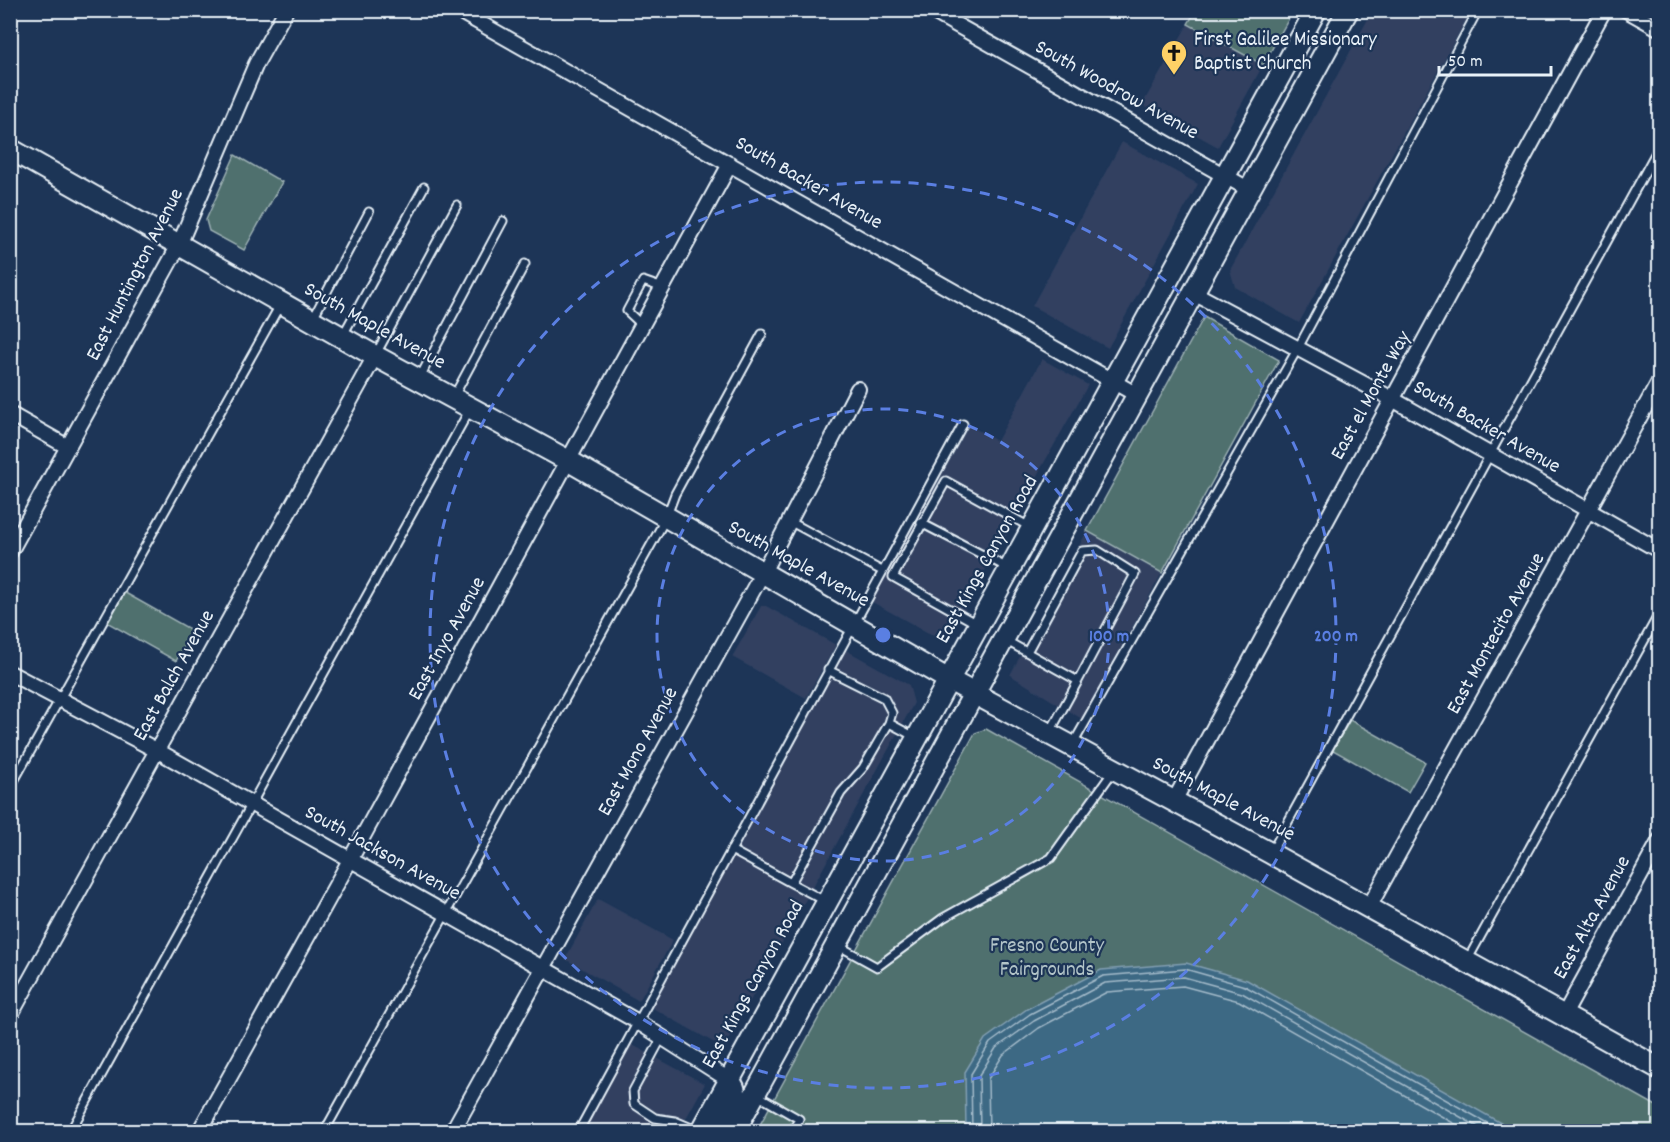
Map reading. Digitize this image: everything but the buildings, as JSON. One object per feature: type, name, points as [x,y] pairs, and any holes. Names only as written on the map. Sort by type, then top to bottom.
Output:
[{"type":"main road","name":"East Kings Canyon Road","points":[[701,1131],[1316,10]]},
{"type":"main road","points":[[734,1131],[1005,640],[1348,10]]},
{"type":"main road","name":"South Maple Avenue","points":[[10,149],[375,356],[569,461],[762,574],[853,623],[975,694],[1369,907],[1659,1069]]},
{"type":"main road","points":[[755,1094],[749,1082],[751,1067],[800,976],[811,932]]},
{"type":"main road","points":[[720,1131],[736,1099],[734,1086],[729,1080]]},
{"type":"street","name":"East Huntington Avenue","points":[[10,552],[179,245],[256,64],[285,10]]},
{"type":"street","name":"South Backer Avenue","points":[[457,10],[1137,395]]},
{"type":"street","name":"South Woodrow Avenue","points":[[930,10],[1250,190]]},
{"type":"street","name":"East el Monte Way","points":[[1174,801],[1604,10]]},
{"type":"street","points":[[1626,10],[1659,29]]},
{"type":"street","name":"East Inyo Avenue","points":[[199,1131],[350,860],[730,164]]},
{"type":"street","name":"South Backer Avenue","points":[[1194,293],[1394,400],[1659,551]]},
{"type":"street","name":"East Balch Avenue","points":[[10,1017],[375,356]]},
{"type":"street","name":"East Montecito Avenue","points":[[1369,907],[1589,512],[1659,380]]},
{"type":"street","name":"East Mono Avenue","points":[[452,1131],[762,574],[858,389]]},
{"type":"street","points":[[10,414],[69,447]]},
{"type":"street","name":"South Jackson Avenue","points":[[10,673],[158,751],[638,1022],[729,1080]]},
{"type":"street","name":"East Alta Avenue","points":[[1564,1016],[1659,840]]},
{"type":"lane","points":[[1071,746],[1298,348],[1478,10]]},
{"type":"lane","points":[[1270,853],[1659,145]]},
{"type":"lane","points":[[342,337],[424,187]]},
{"type":"lane","points":[[375,356],[457,205]]},
{"type":"lane","points":[[311,320],[369,212]]},
{"type":"lane","points":[[419,380],[503,221]]},
{"type":"lane","points":[[452,398],[525,264]]},
{"type":"lane","points":[[643,326],[627,311],[643,281],[663,288]]},
{"type":"lane","points":[[10,788],[282,303]]},
{"type":"lane","points":[[324,1131],[666,518],[675,494],[762,334]]},
{"type":"lane","points":[[70,1131],[471,408]]},
{"type":"lane","points":[[578,1131],[963,424]]},
{"type":"lane","points":[[979,625],[893,577],[921,523],[946,481],[1033,528]]},
{"type":"lane","points":[[789,521],[882,571]]},
{"type":"lane","points":[[921,523],[1010,569]]},
{"type":"lane","points":[[1027,652],[1083,551],[1097,550],[1135,574],[1049,734]]},
{"type":"lane","points":[[1467,961],[1659,612]]},
{"type":"lane","points":[[1005,640],[1078,681]]},
{"type":"lane","points":[[791,883],[841,793],[863,768],[889,723],[892,712],[884,698],[828,670]]},
{"type":"lane","points":[[889,723],[918,738]]},
{"type":"lane","points":[[837,945],[877,967],[943,918],[1050,858],[1115,769]]},
{"type":"lane","points":[[731,850],[827,903]]},
{"type":"lane","points":[[662,1037],[633,1091],[634,1104],[655,1118],[675,1121],[701,1131]]},
{"type":"lane","points":[[755,1094],[799,1119],[792,1131]]},
{"type":"shaded area","points":[[1373,10],[1471,11],[1299,323],[1235,287],[1230,270]]},
{"type":"shaded area","points":[[1188,24],[1263,65],[1218,147],[1142,105]]},
{"type":"shaded area","points":[[1122,142],[1198,184],[1108,348],[1032,306]]},
{"type":"shaded area","points":[[1042,359],[1088,385],[1022,502],[1024,503],[998,551],[992,557],[950,638],[943,641],[872,602],[969,425],[997,441]]},
{"type":"shaded area","points":[[1087,531],[1162,573],[1082,719],[1010,675]]},
{"type":"shaded area","points":[[761,606],[766,606],[836,645],[806,698],[732,657]]},
{"type":"shaded area","points":[[846,650],[909,685],[914,703],[727,1043],[720,1046],[649,1006]]},
{"type":"shaded area","points":[[598,899],[673,940],[639,1001],[565,959]]},
{"type":"shaded area","points":[[629,1043],[705,1084],[679,1131],[580,1132]]},
{"type":"green space","points":[[1196,10],[1293,11],[1263,65],[1188,24]]},
{"type":"green space","points":[[235,155],[282,182],[244,250],[209,231],[206,220]]},
{"type":"green space","points":[[1204,317],[1279,360],[1162,573],[1087,531]]},
{"type":"green space","points":[[120,590],[193,631],[176,661],[103,620]]},
{"type":"green space","points":[[1350,720],[1425,762],[1408,792],[1333,750]]},
{"type":"green space","name":"Fresno County Fairgrounds","points":[[986,729],[1660,1108],[1659,1132],[756,1132],[975,733]]},
{"type":"water","points":[[1186,963],[1247,980],[1515,1131],[966,1131],[965,1072],[985,1039],[1027,1009],[1101,970]]},
{"type":"place","name":"First Galilee Missionary Baptist Church","points":[[1174,76]]}]
